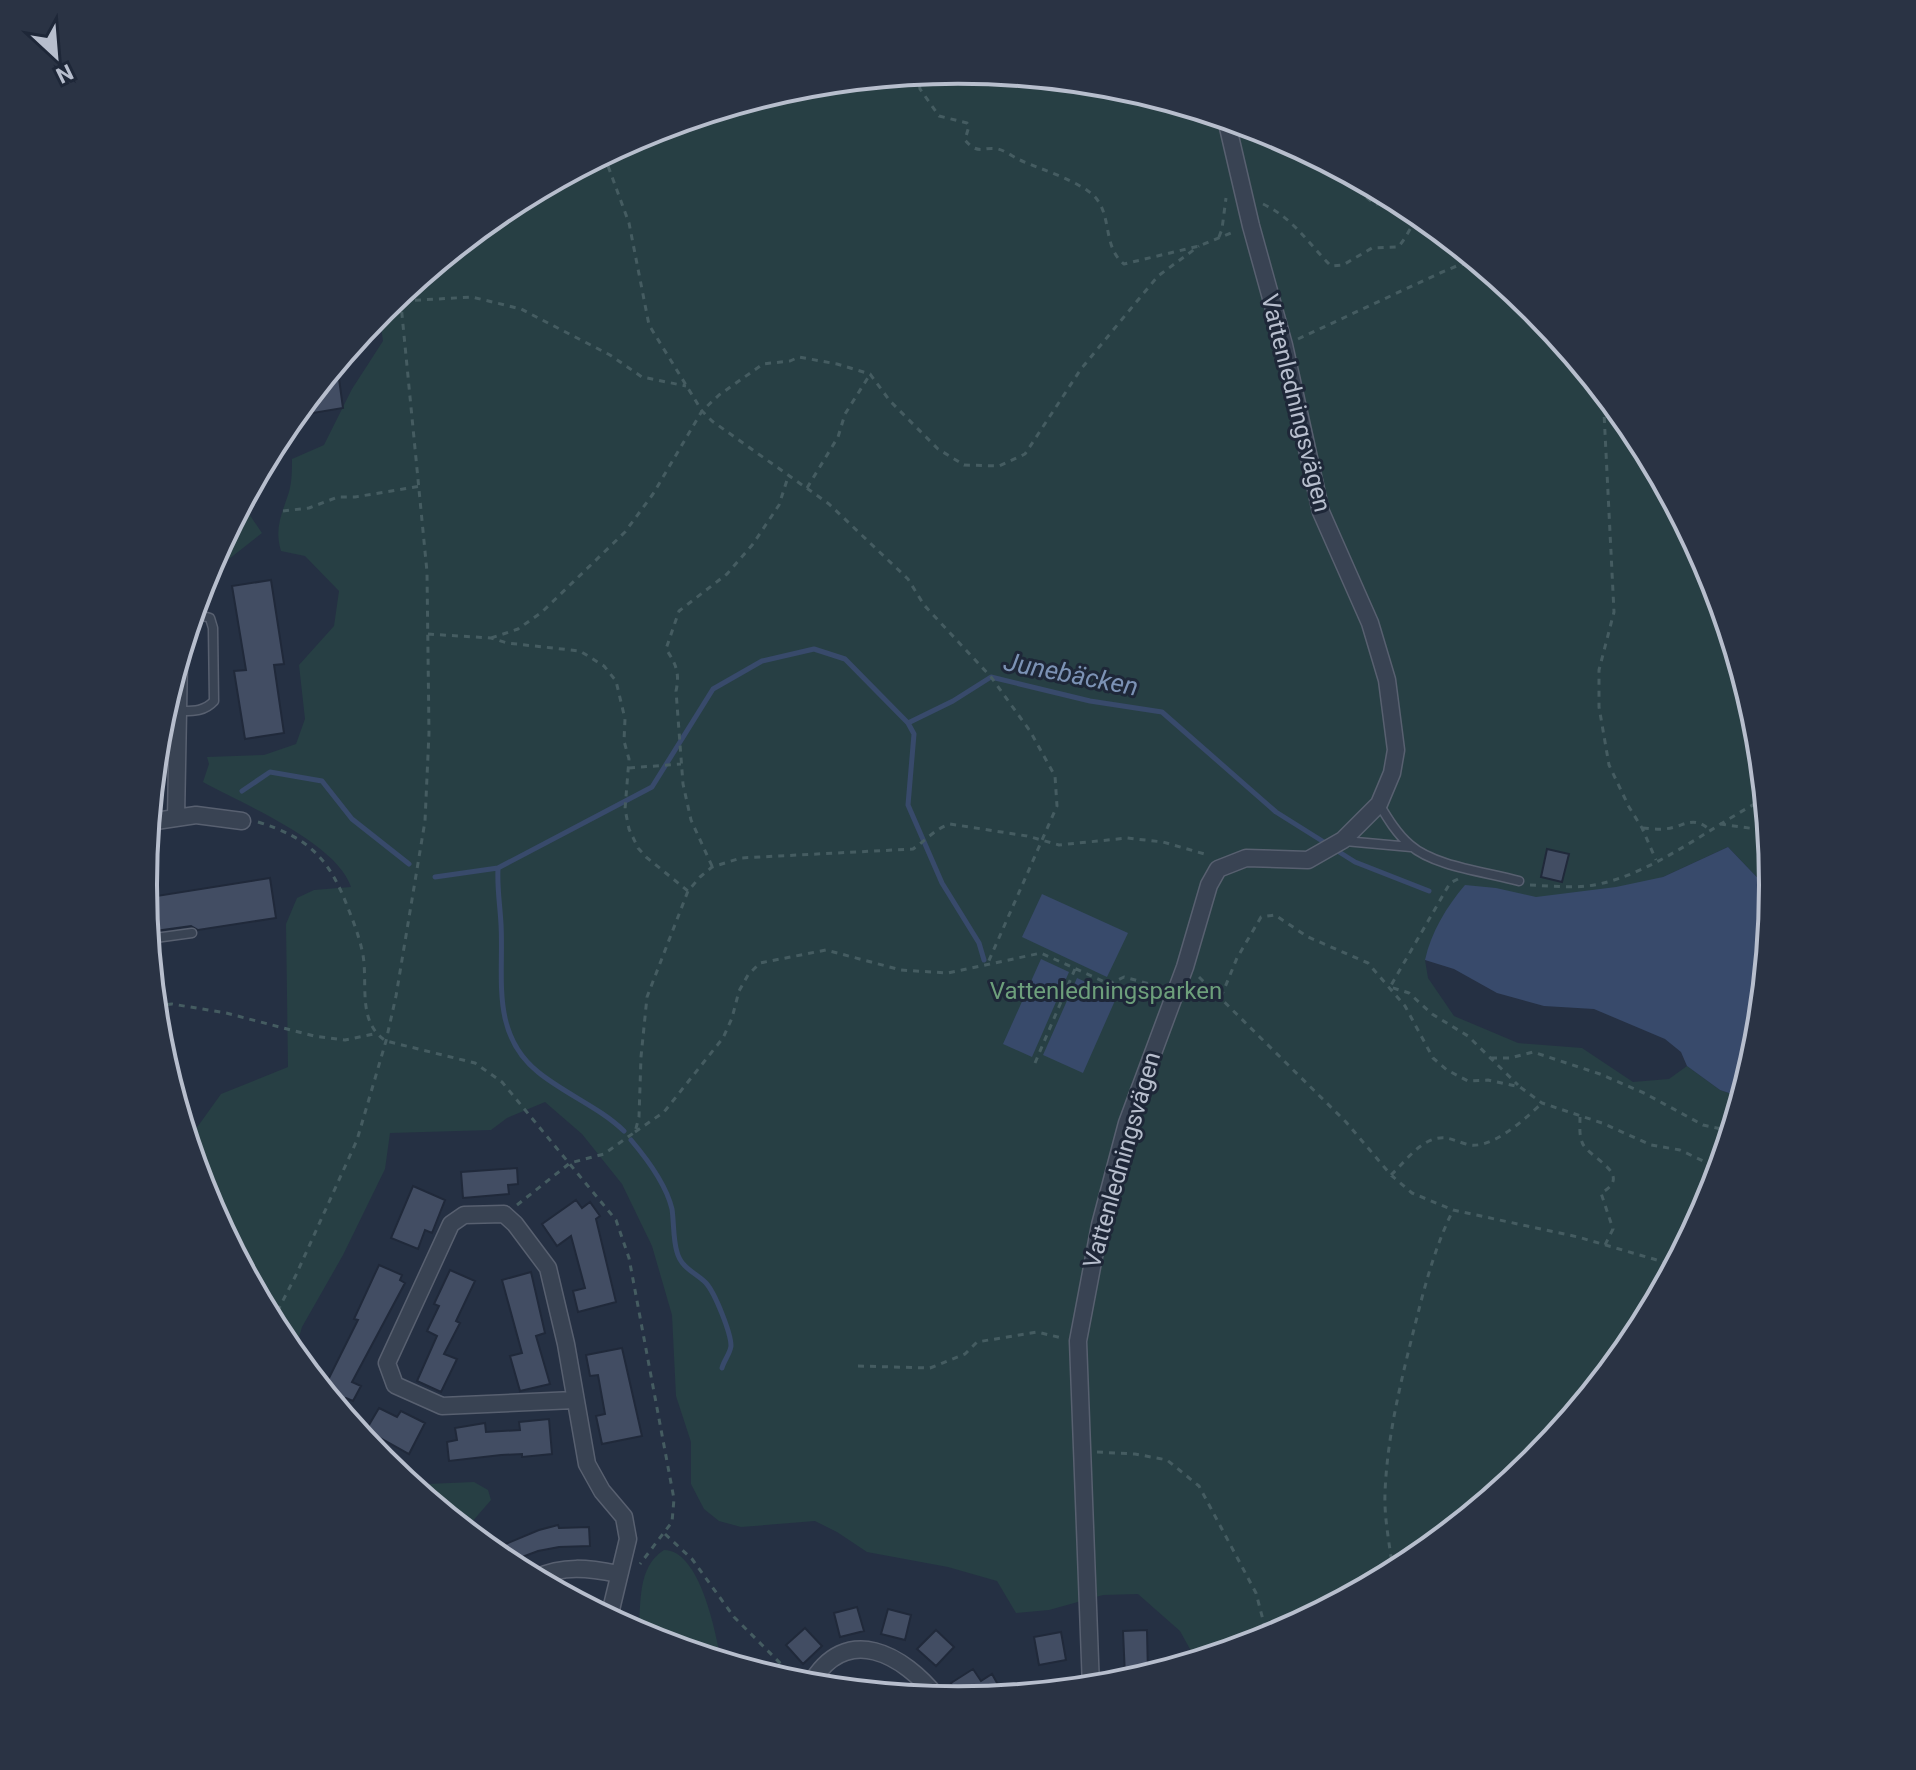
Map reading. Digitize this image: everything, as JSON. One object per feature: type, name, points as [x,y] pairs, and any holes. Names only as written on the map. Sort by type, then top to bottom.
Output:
[{"type":"street","name":"Vattenledningsvägen","points":[[1091,1675],[1078,1341],[1100,1225],[1125,1132],[1185,967],[1209,885],[1218,869],[1246,858],[1308,860],[1343,840],[1379,804],[1392,773],[1396,750],[1387,680],[1370,623],[1321,512],[1284,345],[1229,132]]},
{"type":"street","points":[[176,818],[178,703]]},
{"type":"street","points":[[160,820],[196,815],[242,821]]},
{"type":"street","points":[[574,1400],[442,1406],[395,1385],[387,1363],[451,1224],[464,1215],[504,1214],[548,1268],[566,1344],[587,1464],[628,1527],[628,1539],[611,1606]]},
{"type":"street","points":[[548,1573],[563,1568],[585,1567],[618,1574]]},
{"type":"street","points":[[816,1673],[827,1663],[847,1653],[866,1650],[885,1653],[922,1677],[928,1685]]},
{"type":"lane","points":[[178,711],[208,708],[214,701],[213,628],[210,618],[204,616]]},
{"type":"lane","points":[[171,736],[177,735]]},
{"type":"lane","points":[[1379,804],[1412,847]]},
{"type":"lane","points":[[1343,840],[1412,847],[1458,867],[1519,881]]},
{"type":"lane","points":[[159,937],[192,933]]},
{"type":"path","points":[[920,85],[939,116],[967,123],[965,140],[969,145],[980,151],[1002,150],[1097,197],[1103,208],[1115,257],[1124,264],[1199,246],[1218,238],[1226,198],[1234,194],[1283,214],[1331,266],[1343,265],[1372,248],[1398,247],[1413,226]]},
{"type":"path","points":[[608,165],[629,223],[649,325],[702,411],[762,454],[788,477],[829,504],[908,579],[924,605],[991,677],[1030,731],[1055,776],[1057,806],[987,965]]},
{"type":"path","points":[[1361,193],[1378,204]]},
{"type":"path","points":[[491,638],[518,629],[542,612],[625,532],[653,494],[702,411],[763,364],[799,357],[870,374],[890,401],[938,449],[964,465],[999,466],[1025,454],[1081,369],[1141,296],[1158,276],[1199,246]]},
{"type":"path","points":[[1284,345],[1463,264]]},
{"type":"path","points":[[412,300],[472,297],[521,309],[610,355],[642,377],[686,386]]},
{"type":"path","points":[[279,1309],[357,1140],[386,1041],[409,928],[425,821],[429,733],[427,572],[402,310]]},
{"type":"path","points":[[807,488],[838,437],[845,414],[870,374]]},
{"type":"path","points":[[1604,412],[1614,612],[1599,670],[1599,707],[1609,765],[1656,860]]},
{"type":"path","points":[[712,867],[691,820],[679,750],[676,691],[679,676],[676,664],[666,649],[679,611],[727,574],[753,544],[779,505],[788,477]]},
{"type":"path","points":[[283,511],[309,508],[338,497],[421,486]]},
{"type":"path","points":[[428,634],[491,638],[507,643],[580,651],[604,666],[616,681],[625,719],[624,741],[629,768],[625,809],[629,829],[638,848],[688,891]]},
{"type":"path","points":[[629,768],[681,764]]},
{"type":"path","points":[[1519,881],[1530,885],[1570,887],[1597,885],[1623,877],[1754,805]]},
{"type":"path","points":[[242,821],[276,827],[301,840],[330,867],[356,930],[363,957],[366,1012],[375,1034],[386,1041],[475,1063],[502,1082],[616,1220],[629,1258],[674,1499],[672,1522],[637,1568]]},
{"type":"path","points":[[1642,828],[1664,829],[1692,821],[1702,823],[1711,831]]},
{"type":"path","points":[[635,1132],[639,1117],[647,997],[688,891],[712,867],[741,858],[913,849],[940,827],[950,824],[1059,845],[1127,838],[1163,842],[1230,863]]},
{"type":"path","points":[[1720,824],[1757,829]]},
{"type":"path","points":[[1390,987],[1450,883],[1459,879]]},
{"type":"path","points":[[1221,997],[1251,930],[1261,917],[1275,915],[1308,937],[1368,963],[1405,1006],[1433,1058],[1447,1070],[1468,1081],[1488,1080],[1520,1087]]},
{"type":"path","points":[[504,1214],[570,1163],[604,1154],[664,1112],[723,1038],[739,991],[760,963],[826,950],[901,970],[948,973],[1041,953],[1109,984],[1124,977],[1174,991]]},
{"type":"path","points":[[1185,967],[1221,997],[1346,1122],[1391,1175],[1412,1193],[1453,1210],[1605,1245],[1664,1262]]},
{"type":"path","points":[[1035,1063],[1075,969]]},
{"type":"path","points":[[1390,987],[1409,993],[1432,1014],[1468,1036],[1520,1087],[1542,1103],[1628,1133],[1651,1145],[1680,1150],[1708,1163]]},
{"type":"path","points":[[166,1005],[226,1013],[314,1036],[345,1040],[375,1034]]},
{"type":"path","points":[[1490,1058],[1510,1058],[1533,1052],[1600,1074],[1644,1093],[1703,1125],[1720,1129]]},
{"type":"path","points":[[1391,1175],[1429,1141],[1454,1138],[1473,1145],[1488,1141],[1507,1133],[1542,1103]]},
{"type":"path","points":[[1580,1116],[1582,1142],[1586,1150],[1607,1165],[1613,1183],[1601,1193],[1613,1229],[1605,1245]]},
{"type":"path","points":[[1392,1558],[1385,1496],[1389,1444],[1400,1381],[1423,1285],[1453,1210]]},
{"type":"path","points":[[858,1366],[930,1368],[965,1354],[977,1342],[1037,1332],[1078,1341]]},
{"type":"path","points":[[1082,1452],[1135,1454],[1167,1460],[1199,1486],[1256,1593],[1264,1625]]},
{"type":"path","points":[[665,1534],[692,1559],[734,1617],[788,1668]]},
{"type":"green space","name":"Vattenledningsparken","points":[[958,84],[1063,91],[1165,111],[1215,127],[1265,145],[1358,191],[1403,219],[1486,283],[1560,357],[1593,397],[1652,485],[1676,531],[1698,578],[1732,678],[1744,729],[1757,833],[1759,879],[1728,847],[1663,877],[1425,960],[1428,978],[1454,1016],[1518,1043],[1582,1048],[1633,1082],[1669,1079],[1687,1066],[1720,1090],[1731,1094],[1698,1192],[1652,1286],[1593,1373],[1560,1413],[1486,1487],[1403,1551],[1312,1603],[1265,1625],[1191,1651],[1180,1631],[1138,1594],[1103,1595],[1049,1610],[1016,1613],[997,1581],[948,1567],[867,1552],[815,1521],[741,1527],[719,1521],[704,1509],[691,1484],[691,1442],[676,1396],[672,1315],[652,1246],[622,1184],[582,1134],[545,1102],[507,1118],[491,1130],[390,1133],[385,1169],[298,1339],[264,1285],[240,1239],[218,1192],[196,1129],[221,1094],[288,1067],[286,924],[297,898],[314,890],[351,887],[328,855],[309,841],[203,782],[209,764],[207,757],[264,755],[296,744],[305,719],[299,665],[334,626],[339,591],[305,556],[281,551],[278,535],[290,488],[292,459],[324,445],[352,389],[383,341],[381,330],[392,319],[470,250],[558,191],[604,167],[651,145],[751,111],[802,99],[906,86]]},
{"type":"green space","points":[[248,514],[262,533],[229,559],[228,557]]},
{"type":"green space","points":[[474,1482],[488,1490],[491,1500],[472,1522],[427,1484]]},
{"type":"green space","points":[[664,1550],[677,1554],[687,1563],[704,1595],[718,1649],[639,1619],[642,1588],[655,1558]]},
{"type":"water","points":[[1728,847],[1759,879],[1752,990],[1731,1094],[1720,1090],[1687,1066],[1681,1052],[1665,1039],[1594,1009],[1544,1006],[1497,993],[1454,969],[1425,960],[1440,920],[1465,885],[1536,897],[1616,887],[1663,877]]},
{"type":"water","points":[[1042,894],[1128,933],[1107,977],[1022,937]]},
{"type":"water","points":[[1041,959],[1069,972],[1032,1057],[1003,1044]]},
{"type":"water","points":[[1077,978],[1117,996],[1083,1073],[1043,1055]]},
{"type":"building","points":[[339,378],[343,408],[311,413]]},
{"type":"building","points":[[271,580],[284,664],[274,665],[284,733],[245,739],[234,671],[246,670],[232,586]]},
{"type":"building","points":[[1547,849],[1569,854],[1562,882],[1541,877]]},
{"type":"building","points":[[270,878],[276,918],[198,930],[191,926],[159,930],[157,896]]},
{"type":"building","points":[[517,1168],[518,1184],[508,1185],[509,1194],[463,1198],[461,1172]]},
{"type":"building","points":[[413,1186],[445,1200],[432,1233],[425,1230],[418,1249],[391,1238]]},
{"type":"building","points":[[576,1200],[582,1208],[590,1202],[600,1216],[596,1219],[616,1302],[578,1312],[573,1291],[585,1288],[571,1236],[557,1246],[542,1224]]},
{"type":"building","points":[[379,1265],[402,1275],[400,1280],[405,1283],[352,1382],[361,1386],[353,1401],[345,1400],[328,1379],[358,1320],[354,1319]]},
{"type":"building","points":[[450,1270],[475,1281],[456,1321],[460,1323],[444,1354],[457,1359],[441,1392],[417,1381],[437,1336],[427,1331],[439,1306],[434,1304]]},
{"type":"building","points":[[531,1272],[545,1333],[536,1336],[550,1384],[520,1391],[510,1356],[522,1353],[502,1280]]},
{"type":"building","points":[[622,1348],[642,1436],[602,1444],[596,1416],[605,1414],[598,1375],[590,1376],[586,1355]]},
{"type":"building","points":[[379,1408],[397,1417],[401,1411],[425,1423],[409,1454],[379,1437],[368,1426]]},
{"type":"building","points":[[549,1419],[552,1454],[522,1457],[522,1454],[501,1455],[449,1461],[447,1442],[457,1440],[455,1428],[485,1423],[486,1432],[520,1430],[519,1422]]},
{"type":"building","points":[[558,1525],[559,1528],[589,1527],[590,1546],[559,1547],[522,1557],[504,1545]]},
{"type":"building","points":[[857,1607],[864,1631],[840,1637],[834,1613]]},
{"type":"building","points":[[888,1609],[911,1615],[905,1640],[881,1634]]},
{"type":"building","points":[[805,1628],[822,1646],[803,1664],[786,1645]]},
{"type":"building","points":[[936,1630],[954,1647],[936,1666],[917,1649]]},
{"type":"building","points":[[1147,1630],[1148,1663],[1125,1668],[1123,1631]]},
{"type":"building","points":[[1061,1632],[1066,1660],[1039,1665],[1034,1637]]},
{"type":"building","points":[[973,1669],[981,1681],[992,1674],[998,1684],[958,1686],[951,1683]]},
{"type":"waterway","name":"Junebäcken","points":[[435,877],[498,868],[652,787],[713,689],[762,661],[814,649],[845,659],[908,723],[953,701],[991,677],[1090,701],[1162,712],[1276,812],[1327,844]]},
{"type":"waterway","points":[[908,723],[914,734],[908,805],[942,883],[979,943],[984,960]]},
{"type":"waterway","name":"Junebäcken","points":[[242,791],[270,772],[322,781],[352,819],[409,864]]},
{"type":"waterway","name":"Junebäcken","points":[[1336,850],[1355,862],[1429,891]]},
{"type":"waterway","points":[[498,869],[501,984],[506,1022],[512,1040],[538,1072],[624,1131]]},
{"type":"waterway","points":[[631,1140],[665,1190],[672,1209],[679,1258],[706,1283],[722,1313],[731,1346],[722,1368]]}]
